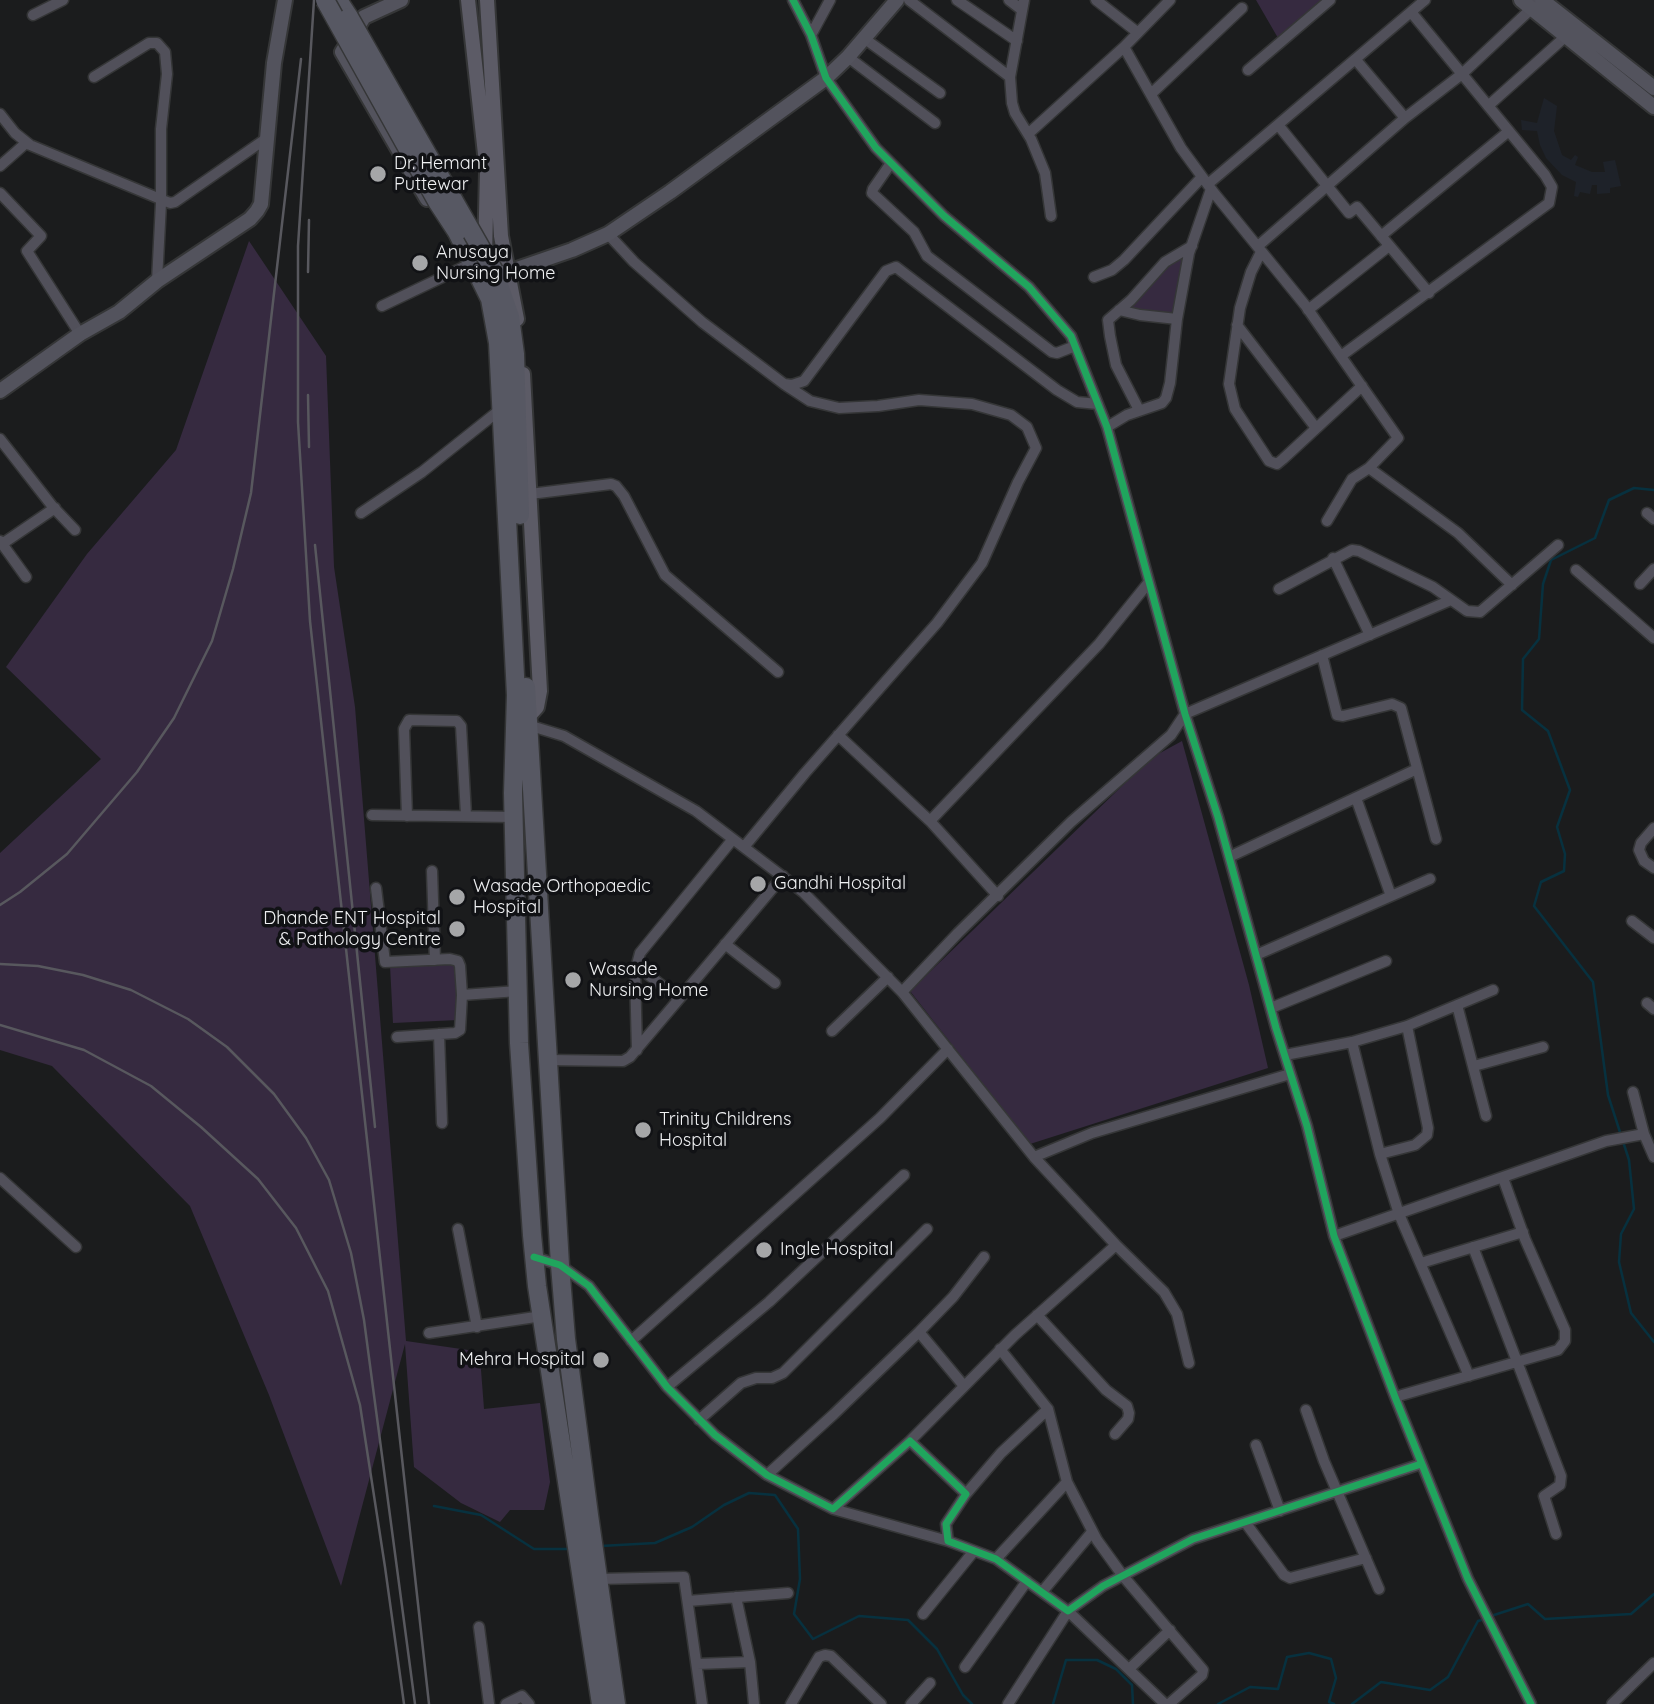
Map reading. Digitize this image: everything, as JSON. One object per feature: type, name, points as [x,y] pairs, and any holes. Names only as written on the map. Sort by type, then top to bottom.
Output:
[{"type":"highway","points":[[325,0],[438,203],[457,232],[490,299],[498,343],[516,695],[514,817],[520,1056],[534,1257],[542,1316],[616,1704]]},
{"type":"highway","points":[[338,0],[494,271],[510,317],[515,354],[527,715],[560,1265],[581,1518]]},
{"type":"highway","points":[[592,1572],[601,1704]]},
{"type":"main road","points":[[468,0],[487,172],[483,285]]},
{"type":"main road","points":[[487,0],[501,236],[519,332],[525,395],[540,691],[537,707],[527,715]]},
{"type":"street","points":[[33,15],[63,0]]},
{"type":"street","points":[[0,391],[80,334],[119,312],[157,281],[250,219],[257,211],[261,204],[274,63],[285,0]]},
{"type":"street","points":[[382,306],[469,257],[430,205],[342,52],[364,18],[401,0]]},
{"type":"street","points":[[793,0],[811,35],[826,78],[876,148],[944,216],[1029,287],[1071,336],[1107,427],[1185,714],[1307,1126],[1334,1236],[1395,1398],[1468,1579],[1531,1704]]},
{"type":"street","points":[[811,35],[830,0]]},
{"type":"street","points":[[508,272],[572,250],[608,234],[670,192],[826,78],[848,57],[897,0]]},
{"type":"street","points":[[909,0],[1010,77]]},
{"type":"street","points":[[957,0],[1017,41]]},
{"type":"street","points":[[1009,0],[1023,5],[1010,77],[1015,113],[1028,134],[1045,173],[1051,216]]},
{"type":"street","points":[[1097,0],[1137,32]]},
{"type":"street","points":[[1028,134],[1124,47],[1170,0]]},
{"type":"street","points":[[1248,69],[1330,0]]},
{"type":"street","points":[[1094,277],[1112,270],[1124,260],[1207,183],[1279,126],[1425,0]]},
{"type":"street","points":[[1533,2],[1564,37],[1654,107]]},
{"type":"street","points":[[1362,386],[1276,464],[1272,464],[1266,457],[1231,399],[1229,384],[1245,289],[1259,249],[1405,118],[1462,74],[1533,2]]},
{"type":"street","points":[[1533,2],[1654,88]]},
{"type":"street","points":[[1151,93],[1242,8]]},
{"type":"street","points":[[1342,356],[1549,203],[1552,187],[1545,175],[1411,12]]},
{"type":"street","points":[[1488,106],[1564,37]]},
{"type":"street","points":[[864,39],[940,93]]},
{"type":"street","points":[[94,78],[149,43],[158,43],[165,52],[167,74],[161,129],[157,281]]},
{"type":"street","points":[[1124,47],[1181,148],[1308,310],[1398,438],[1369,468],[1352,479],[1327,521]]},
{"type":"street","points":[[848,57],[935,123]]},
{"type":"street","points":[[1356,60],[1405,118]]},
{"type":"street","points":[[0,114],[26,143],[175,202],[267,138]]},
{"type":"street","points":[[1279,126],[1349,213],[1357,207],[1429,293]]},
{"type":"street","points":[[1381,236],[1509,131]]},
{"type":"street","points":[[0,166],[26,143]]},
{"type":"street","points":[[891,163],[872,193],[914,232],[927,256],[1052,352],[1057,353],[1075,346]]},
{"type":"street","points":[[1107,427],[1139,410],[1162,403],[1166,398],[1177,319],[1207,183]]},
{"type":"street","points":[[0,193],[41,236],[27,251],[80,334]]},
{"type":"street","points":[[608,234],[634,262],[702,322],[810,401],[839,408],[919,400],[972,404],[1011,415],[1027,427],[1036,448],[982,563],[937,623],[744,847]]},
{"type":"street","points":[[1139,410],[1112,351],[1108,324],[1111,316],[1165,261],[1192,246]]},
{"type":"street","points":[[1308,310],[1389,246]]},
{"type":"street","points":[[784,384],[792,385],[804,381],[886,271],[896,267],[1057,390],[1077,401],[1098,404]]},
{"type":"street","points":[[1119,310],[1177,319]]},
{"type":"street","points":[[1237,325],[1317,428]]},
{"type":"street","points":[[361,513],[422,472],[503,408]]},
{"type":"street","points":[[0,439],[75,530]]},
{"type":"street","points":[[1369,468],[1458,533],[1512,585]]},
{"type":"street","points":[[530,494],[611,484],[616,486],[624,496],[665,575],[778,672]]},
{"type":"street","points":[[26,577],[1,542],[55,508]]},
{"type":"street","points":[[1279,589],[1344,552],[1359,551],[1433,587],[1467,611],[1480,612],[1558,545]]},
{"type":"street","points":[[1333,558],[1370,635]]},
{"type":"street","points":[[1640,584],[1654,569]]},
{"type":"street","points":[[1576,570],[1654,638]]},
{"type":"street","points":[[930,821],[1099,644],[1149,582]]},
{"type":"street","points":[[902,992],[1071,822],[1171,736],[1185,714],[1451,600]]},
{"type":"street","points":[[1322,655],[1335,713],[1343,716],[1392,704],[1397,705],[1402,712],[1436,839]]},
{"type":"street","points":[[527,715],[696,811],[803,892],[902,992],[1034,1157],[1164,1292],[1177,1314],[1189,1363]]},
{"type":"street","points":[[407,816],[404,729],[409,720],[457,721],[461,726],[466,815]]},
{"type":"street","points":[[838,735],[930,821],[998,896]]},
{"type":"street","points":[[1229,857],[1417,769]]},
{"type":"street","points":[[1356,798],[1391,896]]},
{"type":"street","points":[[372,815],[514,817]]},
{"type":"street","points":[[1654,828],[1641,843],[1639,850],[1644,860],[1654,868]]},
{"type":"street","points":[[637,1050],[636,965],[644,947],[733,839]]},
{"type":"street","points":[[432,871],[435,960]]},
{"type":"street","points":[[548,1060],[623,1061],[637,1050],[783,876]]},
{"type":"street","points":[[1256,955],[1430,879]]},
{"type":"street","points":[[376,888],[385,962],[458,961],[462,995],[460,1030],[455,1033],[397,1037]]},
{"type":"street","points":[[1632,921],[1654,938]]},
{"type":"street","points":[[725,944],[775,984]]},
{"type":"street","points":[[1271,1008],[1386,961]]},
{"type":"street","points":[[636,965],[679,999]]},
{"type":"street","points":[[832,1031],[888,977]]},
{"type":"street","points":[[1284,1055],[1352,1042],[1407,1026],[1493,990]]},
{"type":"street","points":[[462,995],[518,991]]},
{"type":"street","points":[[1457,1004],[1486,1116]]},
{"type":"street","points":[[1380,1154],[1415,1144],[1427,1135],[1428,1128],[1407,1026]]},
{"type":"street","points":[[439,1034],[442,1123]]},
{"type":"street","points":[[1352,1042],[1380,1154],[1399,1213],[1469,1377]]},
{"type":"street","points":[[1474,1066],[1543,1047]]},
{"type":"street","points":[[631,1341],[880,1118],[948,1049]]},
{"type":"street","points":[[1034,1157],[1092,1133],[1290,1074]]},
{"type":"street","points":[[1633,1092],[1644,1134],[1654,1156]]},
{"type":"street","points":[[1334,1236],[1606,1141],[1644,1134]]},
{"type":"street","points":[[667,1387],[769,1301],[904,1175]]},
{"type":"street","points":[[0,1178],[75,1247]]},
{"type":"street","points":[[1395,1398],[1558,1350],[1567,1338],[1503,1178]]},
{"type":"street","points":[[458,1229],[477,1327]]},
{"type":"street","points":[[699,1420],[741,1384],[783,1373],[927,1230]]},
{"type":"street","points":[[1421,1263],[1523,1232]]},
{"type":"street","points":[[832,1509],[910,1441],[1000,1349],[1116,1245]]},
{"type":"street","points":[[1473,1247],[1562,1476],[1560,1485],[1544,1496],[1556,1534]]},
{"type":"street","points":[[534,1257],[560,1265],[589,1286],[667,1387],[699,1420],[767,1475],[832,1509],[948,1541],[996,1559],[1068,1611],[1167,1704],[1202,1675],[1203,1670],[1123,1576],[1093,1532],[1067,1482],[1048,1409],[1000,1349]]},
{"type":"street","points":[[767,1475],[919,1332],[953,1297],[984,1257]]},
{"type":"street","points":[[1037,1315],[1106,1390],[1127,1406],[1128,1419],[1115,1434]]},
{"type":"street","points":[[429,1333],[542,1316]]},
{"type":"street","points":[[919,1332],[964,1386]]},
{"type":"street","points":[[948,1541],[946,1524],[967,1494],[1001,1453],[1048,1409]]},
{"type":"street","points":[[1306,1410],[1378,1589]]},
{"type":"street","points":[[910,1441],[967,1494]]},
{"type":"street","points":[[1256,1445],[1280,1511]]},
{"type":"street","points":[[1008,1704],[1068,1611],[1103,1586],[1193,1539],[1421,1464]]},
{"type":"street","points":[[996,1559],[1067,1482]]},
{"type":"street","points":[[1245,1522],[1284,1575],[1290,1578],[1366,1558]]},
{"type":"street","points":[[1042,1592],[1093,1532]]},
{"type":"street","points":[[923,1614],[974,1551]]},
{"type":"street","points":[[592,1572],[684,1577],[702,1704]]},
{"type":"street","points":[[965,1667],[1027,1581]]},
{"type":"street","points":[[688,1601],[788,1593]]},
{"type":"street","points":[[736,1597],[750,1662],[754,1704]]},
{"type":"street","points":[[479,1627],[489,1704]]},
{"type":"street","points":[[1129,1669],[1170,1630]]},
{"type":"street","points":[[791,1704],[819,1657],[828,1655],[881,1704]]},
{"type":"street","points":[[697,1664],[750,1662]]},
{"type":"street","points":[[1612,1704],[1654,1663]]},
{"type":"street","points":[[911,1704],[930,1683]]},
{"type":"street","points":[[506,1704],[522,1696],[529,1704]]},
{"type":"shaded area","points":[[1256,0],[1325,0],[1278,38]]},
{"type":"shaded area","points":[[1544,98],[1557,106],[1554,131],[1562,155],[1571,160],[1575,155],[1578,157],[1575,165],[1592,172],[1605,172],[1603,162],[1615,160],[1621,186],[1610,188],[1610,193],[1597,194],[1597,185],[1592,185],[1590,194],[1580,192],[1578,197],[1574,196],[1576,182],[1562,175],[1546,158],[1537,131],[1522,130],[1521,120],[1537,123]]},
{"type":"shaded area","points":[[249,241],[326,356],[334,567],[355,707],[406,1341],[468,1350],[480,1357],[484,1409],[540,1403],[550,1482],[544,1510],[510,1510],[500,1522],[461,1503],[414,1467],[405,1344],[341,1586],[269,1395],[190,1206],[52,1066],[0,1050],[0,853],[101,759],[6,667],[87,554],[176,450]]},
{"type":"shaded area","points":[[1187,251],[1175,316],[1126,308],[1169,262]]},
{"type":"shaded area","points":[[1182,741],[1249,985],[1268,1068],[1030,1144],[910,991],[1151,758]]},
{"type":"shaded area","points":[[455,962],[458,1020],[393,1023],[390,965]]},
{"type":"waterway","points":[[1654,490],[1634,488],[1609,500],[1595,538],[1551,560],[1543,584],[1539,639],[1523,659],[1522,710],[1548,731],[1570,790],[1557,827],[1565,854],[1564,871],[1541,882],[1534,906],[1593,982],[1608,1095],[1629,1160],[1634,1209],[1621,1234],[1619,1262],[1631,1313],[1654,1342]]},
{"type":"waterway","points":[[601,1546],[655,1543],[692,1527],[724,1505],[749,1493],[775,1495],[798,1529],[800,1579],[794,1614],[813,1639],[859,1616],[908,1620],[937,1649],[963,1695],[972,1704]]},
{"type":"waterway","points":[[434,1506],[481,1515],[534,1549],[570,1549]]},
{"type":"waterway","points":[[1491,1616],[1528,1604],[1545,1619],[1631,1614],[1654,1594]]},
{"type":"waterway","points":[[1352,1704],[1381,1682],[1430,1690],[1448,1677],[1478,1621],[1485,1619]]},
{"type":"waterway","points":[[1218,1704],[1250,1687],[1278,1689],[1287,1657],[1309,1653],[1331,1659],[1336,1678],[1329,1702],[1334,1704]]},
{"type":"waterway","points":[[1053,1704],[1066,1660],[1097,1660],[1116,1669],[1132,1685],[1133,1704]]},
{"type":"railway","points":[[314,0],[298,246],[298,422],[310,621],[429,1704]]},
{"type":"railway","points":[[0,905],[67,854],[137,772],[174,718],[212,641],[251,493],[301,59]]},
{"type":"railway","points":[[308,272],[309,220]]},
{"type":"railway","points":[[308,395],[309,447]]},
{"type":"railway","points":[[315,545],[375,1127]]},
{"type":"railway","points":[[0,964],[38,966],[83,975],[131,990],[188,1019],[227,1047],[274,1094],[306,1138],[329,1180],[351,1253],[364,1320],[415,1704]]},
{"type":"railway","points":[[0,1025],[84,1050],[151,1086],[258,1179],[296,1228],[328,1291],[360,1405],[404,1704]]},
{"type":"cycle path","points":[[793,0],[811,35],[826,78],[876,148],[944,216],[1029,287],[1071,336],[1107,427],[1185,714],[1218,817],[1276,1028],[1307,1126],[1334,1236],[1468,1579],[1531,1704]]},
{"type":"cycle path","points":[[534,1257],[560,1265],[589,1286],[667,1387],[715,1435],[767,1475],[833,1509],[910,1441],[966,1494],[946,1524],[948,1541],[996,1559],[1068,1611],[1103,1586],[1193,1539],[1421,1464]]},
{"type":"place","name":"Dr. Hemant Puttewar","points":[[378,174]]},
{"type":"place","name":"Anusaya Nursing Home","points":[[420,263]]},
{"type":"place","name":"Gandhi Hospital","points":[[758,884]]},
{"type":"place","name":"Wasade Orthopaedic Hospital","points":[[457,897]]},
{"type":"place","name":"Dhande ENT Hospital & Pathology Centre","points":[[457,929]]},
{"type":"place","name":"Wasade Nursing Home","points":[[573,980]]},
{"type":"place","name":"Trinity Childrens Hospital","points":[[643,1130]]},
{"type":"place","name":"Ingle Hospital","points":[[764,1250]]},
{"type":"place","name":"Mehra Hospital","points":[[601,1360]]}]
